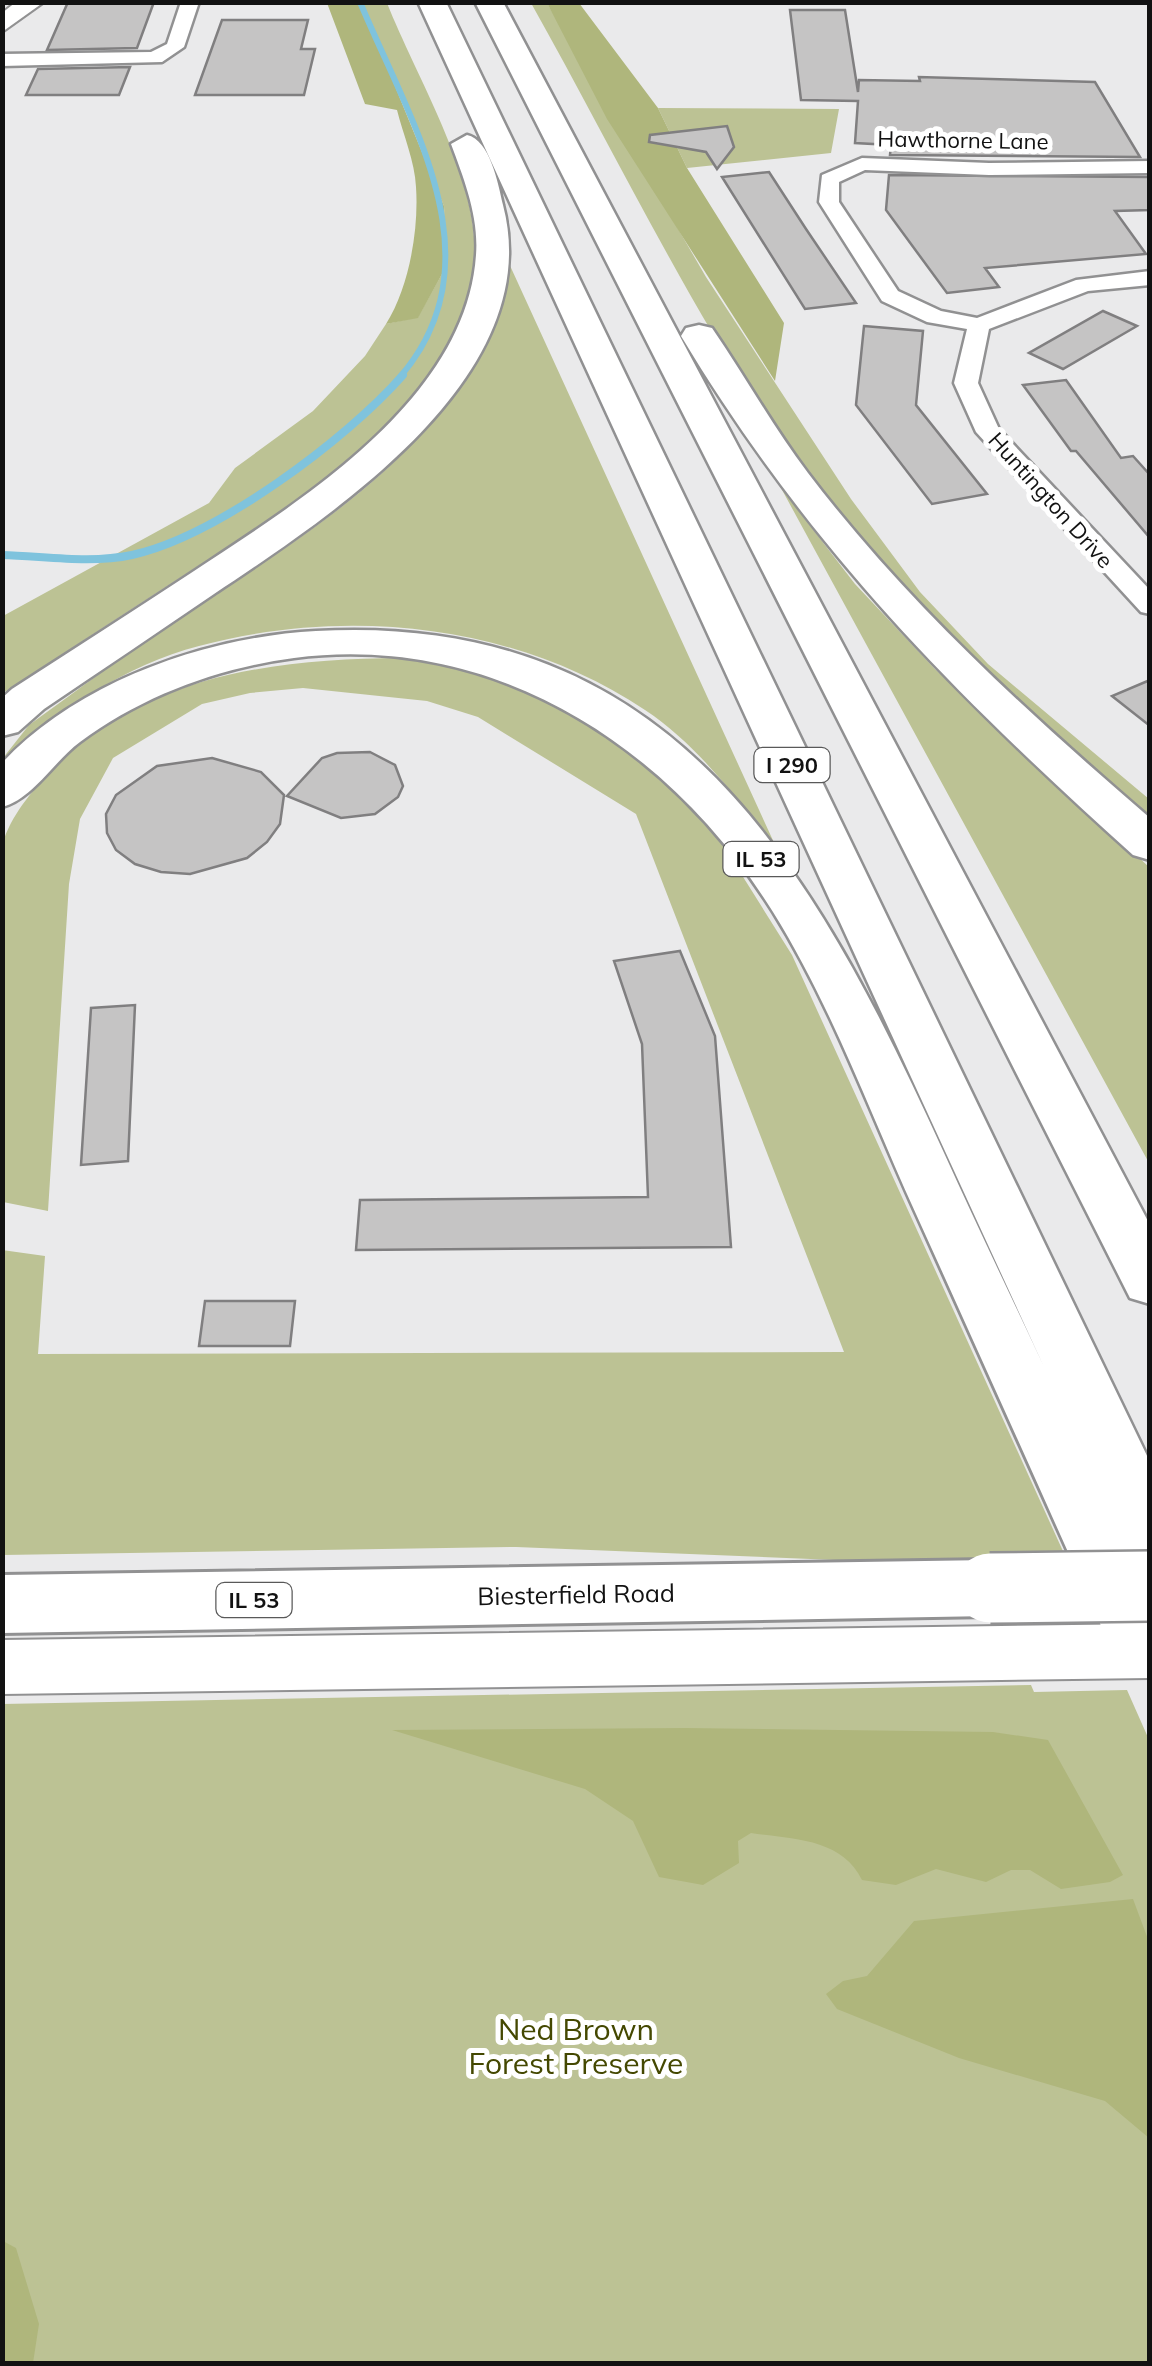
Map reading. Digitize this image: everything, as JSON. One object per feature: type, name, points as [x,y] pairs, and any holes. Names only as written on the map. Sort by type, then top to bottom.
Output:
[{"type":"highway","points":[[2,722],[28,699],[315,509],[410,424],[468,343],[492,268],[491,220],[446,88],[429,2]]},
{"type":"highway","name":"I 290","points":[[429,2],[1150,1529]]},
{"type":"highway","points":[[490,2],[1150,1281]]},
{"type":"highway","points":[[540,97],[623,201],[734,395],[814,512],[938,651],[1150,844]]},
{"type":"highway","name":"IL 53","points":[[2,792],[52,742],[138,688],[197,666],[310,644],[366,641],[430,645],[499,660],[561,685],[656,743],[740,832],[796,911],[886,1086],[1129,1616],[1150,1647]]},
{"type":"main road","points":[[2,25],[32,2]]},
{"type":"main road","name":"Biesterfield Road","points":[[2,1604],[1150,1586]]},
{"type":"main road","points":[[2,1666],[1150,1647]]},
{"type":"street","points":[[2,60],[155,58],[175,47],[190,2]]},
{"type":"street","name":"Hawthorne Lane","points":[[979,325],[935,318],[890,296],[829,202],[829,179],[862,164],[989,169],[1150,167]]},
{"type":"street","points":[[979,325],[1047,295],[1133,277],[1150,278]]},
{"type":"street","name":"Huntington Drive","points":[[979,325],[966,383],[988,432],[1150,606]]},
{"type":"green space","points":[[327,3],[361,3],[444,206],[448,263],[418,318],[386,324],[401,293],[414,239],[416,187],[408,148],[397,110],[365,104]]},
{"type":"green space","points":[[362,3],[387,3],[443,128],[467,195],[475,260],[457,329],[415,395],[342,466],[252,531],[3,693],[3,616],[209,503],[235,468],[313,411],[365,356],[386,324],[418,317],[448,263],[444,206]]},
{"type":"green space","points":[[531,3],[547,3],[706,277],[851,499],[920,592],[988,664],[1149,799],[1149,818],[1055,737],[917,608],[874,562],[796,464],[724,353]]},
{"type":"green space","points":[[547,3],[579,3],[658,108],[687,168],[784,323],[775,381],[607,119]]},
{"type":"green space","points":[[658,108],[839,109],[831,153],[687,168]]},
{"type":"green space","points":[[507,259],[776,847],[699,756],[645,710],[595,681],[542,658],[486,641],[429,631],[372,626],[313,627],[256,634],[172,654],[95,691],[3,758],[29,725],[306,533],[385,471],[452,396],[480,353],[500,308]]},
{"type":"green space","points":[[781,488],[855,584],[935,669],[1149,867],[1149,1163]]},
{"type":"green space","points":[[401,658],[482,672],[548,695],[618,741],[667,783],[723,845],[792,955],[1067,1560],[835,1560],[516,1547],[3,1555],[2,1250],[45,1256],[38,1354],[844,1352],[636,814],[478,717],[427,701],[303,688],[250,693],[202,704],[113,758],[80,819],[69,884],[48,1211],[3,1202],[2,860],[4,839],[26,799],[93,734],[174,691],[262,668]]},
{"type":"green space","name":"Ned Brown Forest Preserve","points":[[1031,1685],[1034,1692],[1127,1690],[1150,1742],[1149,2363],[3,2363],[2,1704]]},
{"type":"green space","points":[[392,1730],[993,1732],[1048,1740],[1123,1875],[1110,1882],[1061,1889],[1030,1870],[1011,1870],[986,1882],[936,1869],[896,1885],[862,1880],[853,1866],[829,1848],[799,1839],[751,1833],[738,1841],[739,1863],[703,1885],[659,1877],[633,1821],[585,1789]]},
{"type":"green space","points":[[1133,1899],[1149,1942],[1149,2138],[1105,2101],[959,2058],[837,2009],[826,1994],[843,1981],[867,1976],[914,1921]]},
{"type":"green space","points":[[3,2241],[16,2248],[39,2324],[33,2363],[3,2363]]},
{"type":"building","points":[[68,2],[154,2],[137,48],[47,50]]},
{"type":"building","points":[[790,10],[845,10],[858,92],[859,80],[920,81],[919,77],[1095,82],[1140,157],[890,155],[891,145],[855,143],[858,101],[801,100]]},
{"type":"building","points":[[222,20],[308,20],[301,49],[315,49],[304,95],[195,95]]},
{"type":"building","points":[[130,67],[119,95],[26,95],[38,69]]},
{"type":"building","points":[[727,126],[734,147],[717,169],[706,152],[649,142],[650,135]]},
{"type":"building","points":[[769,172],[856,303],[805,309],[722,177]]},
{"type":"building","points":[[889,175],[1150,177],[1150,210],[1115,211],[1146,254],[985,268],[999,287],[947,293],[886,210]]},
{"type":"building","points":[[1103,311],[1137,326],[1063,369],[1029,353]]},
{"type":"building","points":[[864,326],[923,331],[916,405],[987,494],[932,504],[856,405]]},
{"type":"building","points":[[1066,380],[1121,458],[1133,456],[1150,475],[1150,538],[1076,451],[1071,451],[1023,385]]},
{"type":"building","points":[[1150,680],[1150,726],[1112,696]]},
{"type":"building","points":[[370,752],[395,765],[403,786],[398,797],[375,814],[341,818],[287,796],[322,758],[337,753]]},
{"type":"building","points":[[212,758],[261,772],[284,795],[280,824],[267,842],[247,858],[190,874],[161,872],[135,864],[116,850],[107,833],[106,814],[116,795],[157,766]]},
{"type":"building","points":[[680,951],[715,1036],[731,1247],[356,1250],[360,1200],[648,1197],[642,1044],[614,961]]},
{"type":"building","points":[[135,1005],[128,1161],[81,1165],[91,1008]]},
{"type":"building","points":[[205,1301],[295,1301],[290,1346],[199,1346]]},
{"type":"waterway","points":[[360,2],[421,142],[445,238],[443,286],[429,332],[400,377]]},
{"type":"waterway","points":[[2,555],[67,559],[132,555],[202,528],[315,456],[403,375]]}]
